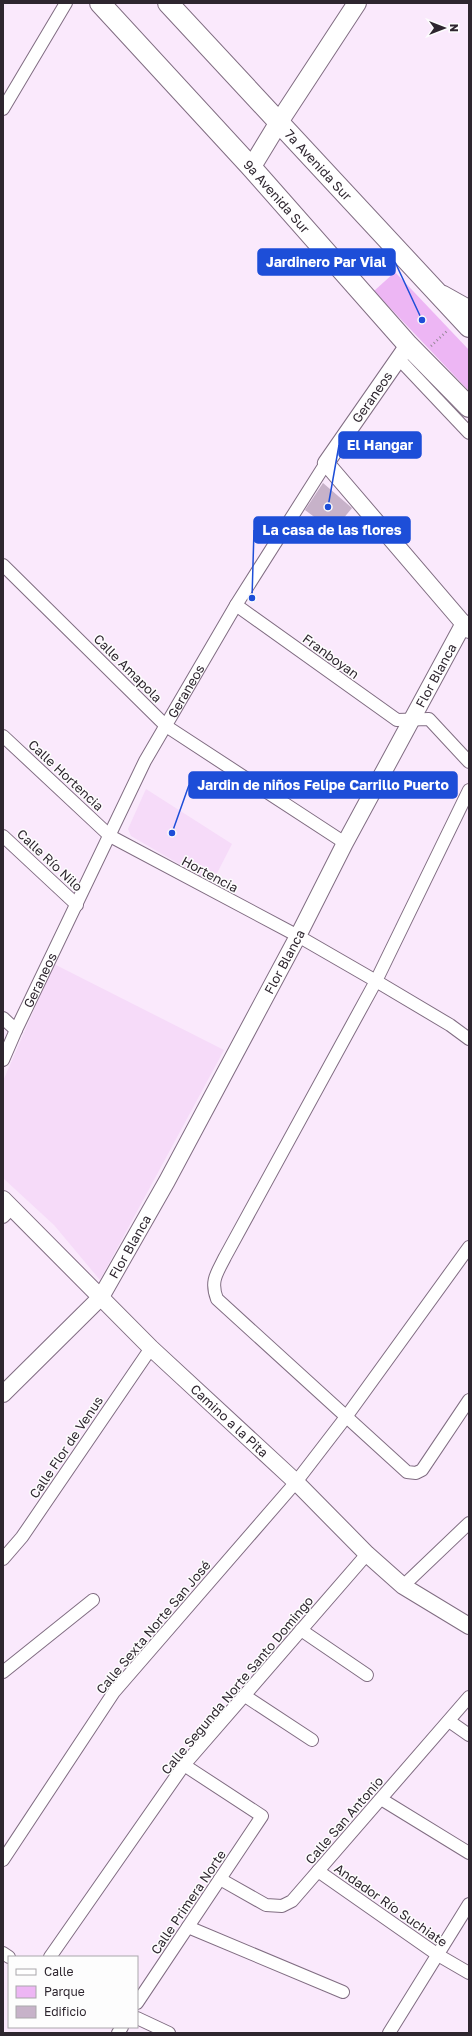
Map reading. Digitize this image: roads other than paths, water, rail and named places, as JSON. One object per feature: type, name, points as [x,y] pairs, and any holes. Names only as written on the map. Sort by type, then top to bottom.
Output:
[{"type":"main road","name":"9a Avenida Sur","points":[[100,3],[252,168],[409,354],[469,407]]},
{"type":"main road","name":"7a Avenida Sur","points":[[168,3],[428,284],[466,317]]},
{"type":"main road","points":[[252,168],[279,122],[357,3]]},
{"type":"street","points":[[3,109],[66,3]]},
{"type":"street","points":[[409,354],[469,433]]},
{"type":"street","name":"Geraneos","points":[[3,1060],[145,761],[236,605],[326,463],[409,354]]},
{"type":"street","points":[[326,463],[466,626]]},
{"type":"street","name":"Calle Amapola","points":[[3,565],[166,726],[345,843]]},
{"type":"street","name":"Franboyan","points":[[236,605],[397,720],[429,719],[469,762]]},
{"type":"street","name":"Flor Blanca","points":[[3,1394],[101,1297],[167,1181],[298,936],[345,843],[466,626]]},
{"type":"street","name":"Calle Hortencia","points":[[3,736],[110,836]]},
{"type":"street","points":[[469,790],[376,981],[216,1275],[213,1288],[218,1298],[407,1472],[416,1473],[422,1470],[469,1400]]},
{"type":"street","name":"Calle Río Nilo","points":[[3,836],[77,905]]},
{"type":"street","name":"Hortencia","points":[[110,836],[298,936],[450,1025],[469,1039]]},
{"type":"street","points":[[3,1018],[16,1030]]},
{"type":"street","name":"Camino a la Pita","points":[[6,1208],[101,1297],[151,1348],[296,1482],[367,1554],[403,1586],[469,1626]]},
{"type":"street","name":"Calle Sexta Norte San José","points":[[3,1860],[114,1692],[296,1482],[346,1417],[469,1247]]},
{"type":"street","name":"Calle Flor de Venus","points":[[3,1559],[22,1537],[151,1348]]},
{"type":"street","points":[[403,1586],[469,1523]]},
{"type":"street","name":"Calle Segunda Norte Santo Domingo","points":[[51,1956],[184,1765],[367,1554]]},
{"type":"street","points":[[3,1672],[93,1600]]},
{"type":"street","points":[[301,1630],[367,1676]]},
{"type":"street","points":[[245,1696],[312,1740]]},
{"type":"street","name":"Calle San Antonio","points":[[220,1879],[266,1905],[282,1906],[292,1901],[469,1697]]},
{"type":"street","points":[[449,1721],[469,1735]]},
{"type":"street","name":"Calle Primera Norte","points":[[138,2002],[262,1816],[184,1765]]},
{"type":"street","points":[[381,1799],[469,1854]]},
{"type":"street","name":"Andador Río Suchiate","points":[[318,1871],[438,1955],[469,1973]]},
{"type":"street","points":[[389,2033],[469,1904]]},
{"type":"street","points":[[188,1927],[343,1992]]},
{"type":"street","points":[[138,2018],[169,2033]]},
{"type":"place","name":"Jardinero Par Vial","points":[[422,320]]},
{"type":"place","name":"El Hangar","points":[[328,507]]},
{"type":"place","name":"La casa de las flores","points":[[252,598]]},
{"type":"place","name":"Jardin de niños Felipe Carrillo Puerto","points":[[172,833]]}]
